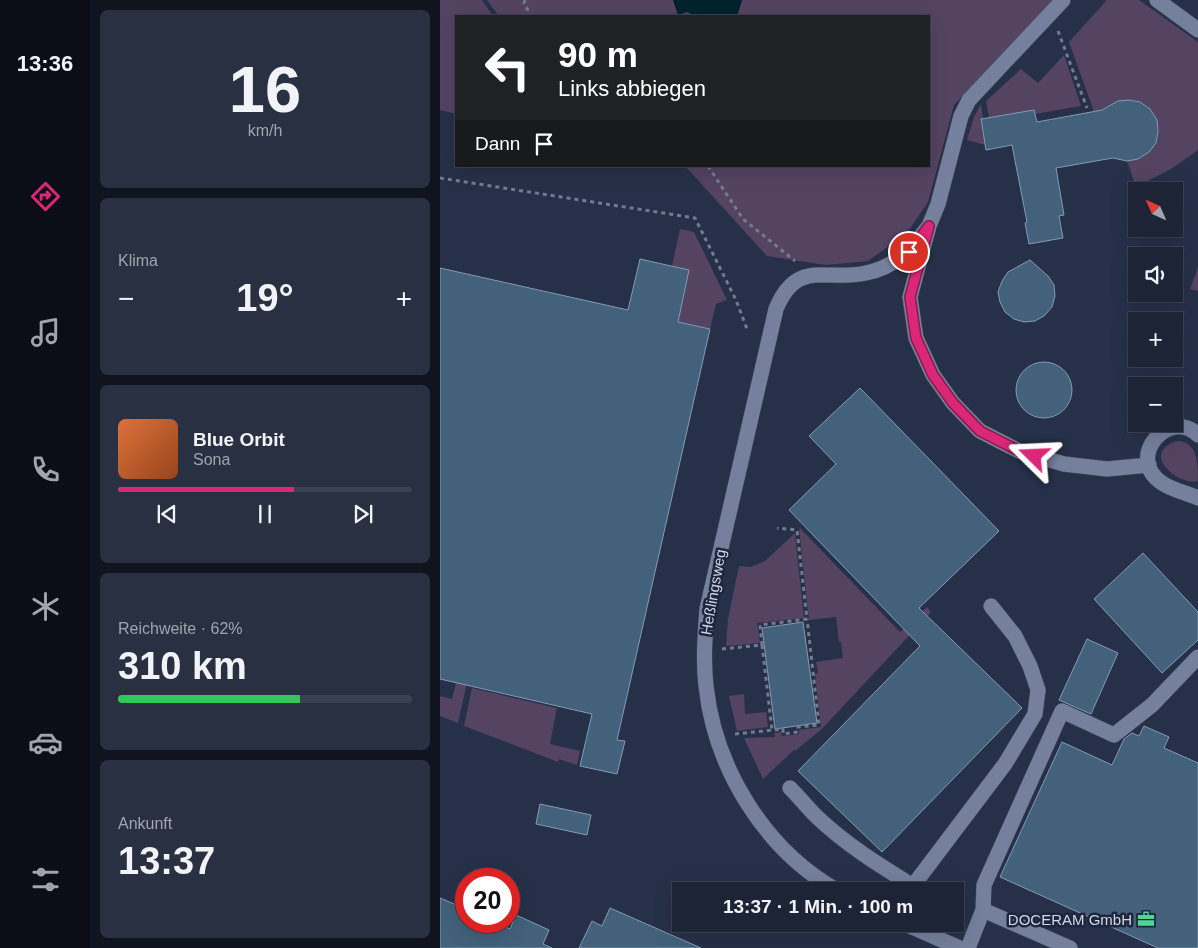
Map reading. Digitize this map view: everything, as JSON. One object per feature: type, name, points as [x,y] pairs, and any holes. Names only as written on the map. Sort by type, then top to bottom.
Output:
[{"type":"street","points":[[1063,0],[969,100],[961,116],[938,204],[929,226],[910,297],[916,338],[933,375],[953,403],[980,431],[1019,451],[1064,464],[1107,469],[1149,465]]},
{"type":"street","points":[[1157,0],[1198,30]]},
{"type":"street","points":[[811,274],[840,276],[867,273],[890,264],[909,252],[929,226]]},
{"type":"street","name":"Heßlingsweg","points":[[811,274],[789,285],[781,296],[776,309],[707,609],[704,648],[706,686],[712,721],[720,747],[741,794],[772,836],[793,858],[824,882]]},
{"type":"street","points":[[1198,435],[1187,427],[1176,427],[1164,431],[1155,438],[1148,448],[1149,465],[1153,474],[1162,484],[1198,498]]},
{"type":"street","points":[[916,882],[1005,764],[1035,714],[1038,690],[1030,666],[1014,636],[991,606]]},
{"type":"street","points":[[968,948],[983,910],[984,885],[1062,711],[1114,735],[1152,706],[1198,657]]},
{"type":"street","points":[[790,788],[816,816],[852,846],[901,882]]},
{"type":"street","points":[[983,910],[1070,948]]},
{"type":"street","points":[[923,932],[960,948]]},
{"type":"path","points":[[525,0],[524,3],[530,15]]},
{"type":"path","points":[[1051,13],[1087,108]]},
{"type":"path","points":[[709,167],[743,219],[811,274]]},
{"type":"path","points":[[440,178],[695,218],[736,300],[747,329]]},
{"type":"path","points":[[733,734],[783,730],[783,734],[798,732],[798,727],[819,724],[797,530],[777,528]]},
{"type":"path","points":[[772,730],[760,625],[807,619]]},
{"type":"path","points":[[720,650],[762,646]]},
{"type":"shaded area","points":[[440,0],[482,0],[492,15],[455,15],[455,114],[440,110]]},
{"type":"shaded area","points":[[487,0],[673,0],[678,14],[687,12],[694,15],[498,15]]},
{"type":"shaded area","points":[[742,0],[1052,0],[954,105],[928,202],[907,233],[868,261],[826,265],[767,256],[686,167],[930,167],[930,15],[737,15]]},
{"type":"shaded area","points":[[1139,0],[1198,42],[1198,150],[1171,169],[1146,182],[1134,182],[1127,161],[1141,157],[1150,149],[1156,140],[1158,129],[1156,119],[1151,110],[1142,103],[1130,100],[1120,101],[1104,110],[1094,112],[1069,42],[1106,1]]},
{"type":"shaded area","points":[[1064,55],[1081,106],[1035,114],[1034,110],[989,118],[986,101],[1021,69],[1038,83]]},
{"type":"shaded area","points":[[981,104],[983,119],[981,120],[985,145],[967,140],[974,117]]},
{"type":"shaded area","points":[[680,229],[694,232],[727,300],[716,304],[710,329],[678,322],[689,270],[672,266]]},
{"type":"shaded area","points":[[1198,267],[1198,291],[1190,289]]},
{"type":"shaded area","points":[[1176,441],[1183,442],[1193,449],[1197,460],[1198,481],[1190,482],[1173,474],[1162,461],[1161,454],[1166,447]]},
{"type":"shaded area","points":[[800,528],[900,632],[927,607],[931,612],[822,729],[794,750],[763,779],[744,738],[775,737],[774,733],[781,732],[782,736],[799,734],[799,730],[821,727],[815,674],[818,673],[816,662],[843,658],[836,617],[809,620]]},
{"type":"shaded area","points":[[795,533],[804,618],[757,623],[760,643],[726,646],[728,619],[739,566],[751,567],[765,561]]},
{"type":"shaded area","points":[[459,671],[469,674],[458,723],[440,716],[440,696],[452,699]]},
{"type":"shaded area","points":[[472,688],[557,708],[550,744],[580,751],[577,765],[559,759],[558,762],[464,726]]},
{"type":"shaded area","points":[[744,694],[745,714],[766,712],[768,727],[737,731],[729,696]]},
{"type":"water","points":[[673,0],[742,0],[737,15],[694,15],[687,12],[678,15]]},
{"type":"building","points":[[1118,101],[1140,102],[1150,109],[1157,120],[1156,143],[1149,152],[1138,159],[1127,161],[1113,158],[1056,168],[1064,215],[1059,216],[1063,238],[1029,244],[1025,223],[1027,222],[1012,145],[986,150],[981,119],[1034,110],[1037,122],[1102,110]]},
{"type":"building","points":[[640,259],[689,270],[678,322],[710,329],[617,740],[625,741],[617,774],[580,766],[592,714],[440,679],[440,268],[628,310]]},
{"type":"building","points":[[1030,260],[1048,276],[1054,285],[1055,296],[1052,307],[1044,316],[1035,321],[1024,322],[1014,319],[1005,312],[998,292],[1008,272]]},
{"type":"building","points":[[1044,362],[1055,364],[1064,370],[1070,379],[1072,390],[1070,401],[1064,410],[1055,416],[1044,418],[1033,416],[1024,410],[1018,401],[1016,390],[1018,379],[1024,370],[1033,364]]},
{"type":"building","points":[[860,388],[999,531],[919,608],[1022,708],[882,852],[798,771],[920,646],[789,510],[836,464],[809,436]]},
{"type":"building","points":[[1143,553],[1198,612],[1198,640],[1162,673],[1094,599]]},
{"type":"building","points":[[803,622],[817,723],[775,729],[762,628]]},
{"type":"building","points":[[1087,639],[1118,653],[1091,714],[1059,700]]},
{"type":"building","points":[[1144,726],[1169,737],[1164,748],[1198,763],[1198,948],[1158,948],[1000,877],[1062,742],[1112,765],[1124,739],[1132,733],[1139,736]]},
{"type":"building","points":[[540,804],[591,815],[587,835],[536,824]]},
{"type":"building","points":[[440,898],[455,904],[455,933],[520,933],[520,917],[549,930],[543,944],[552,948],[440,948]]},
{"type":"building","points":[[610,908],[701,948],[579,948],[592,921],[602,926]]},
{"type":"place","name":"DOCERAM GmbH","points":[[1146,919]]},
{"type":"route","points":[[909,252],[929,226],[910,297],[916,338],[933,375],[953,403],[980,431],[1019,451],[1034,456]]}]
